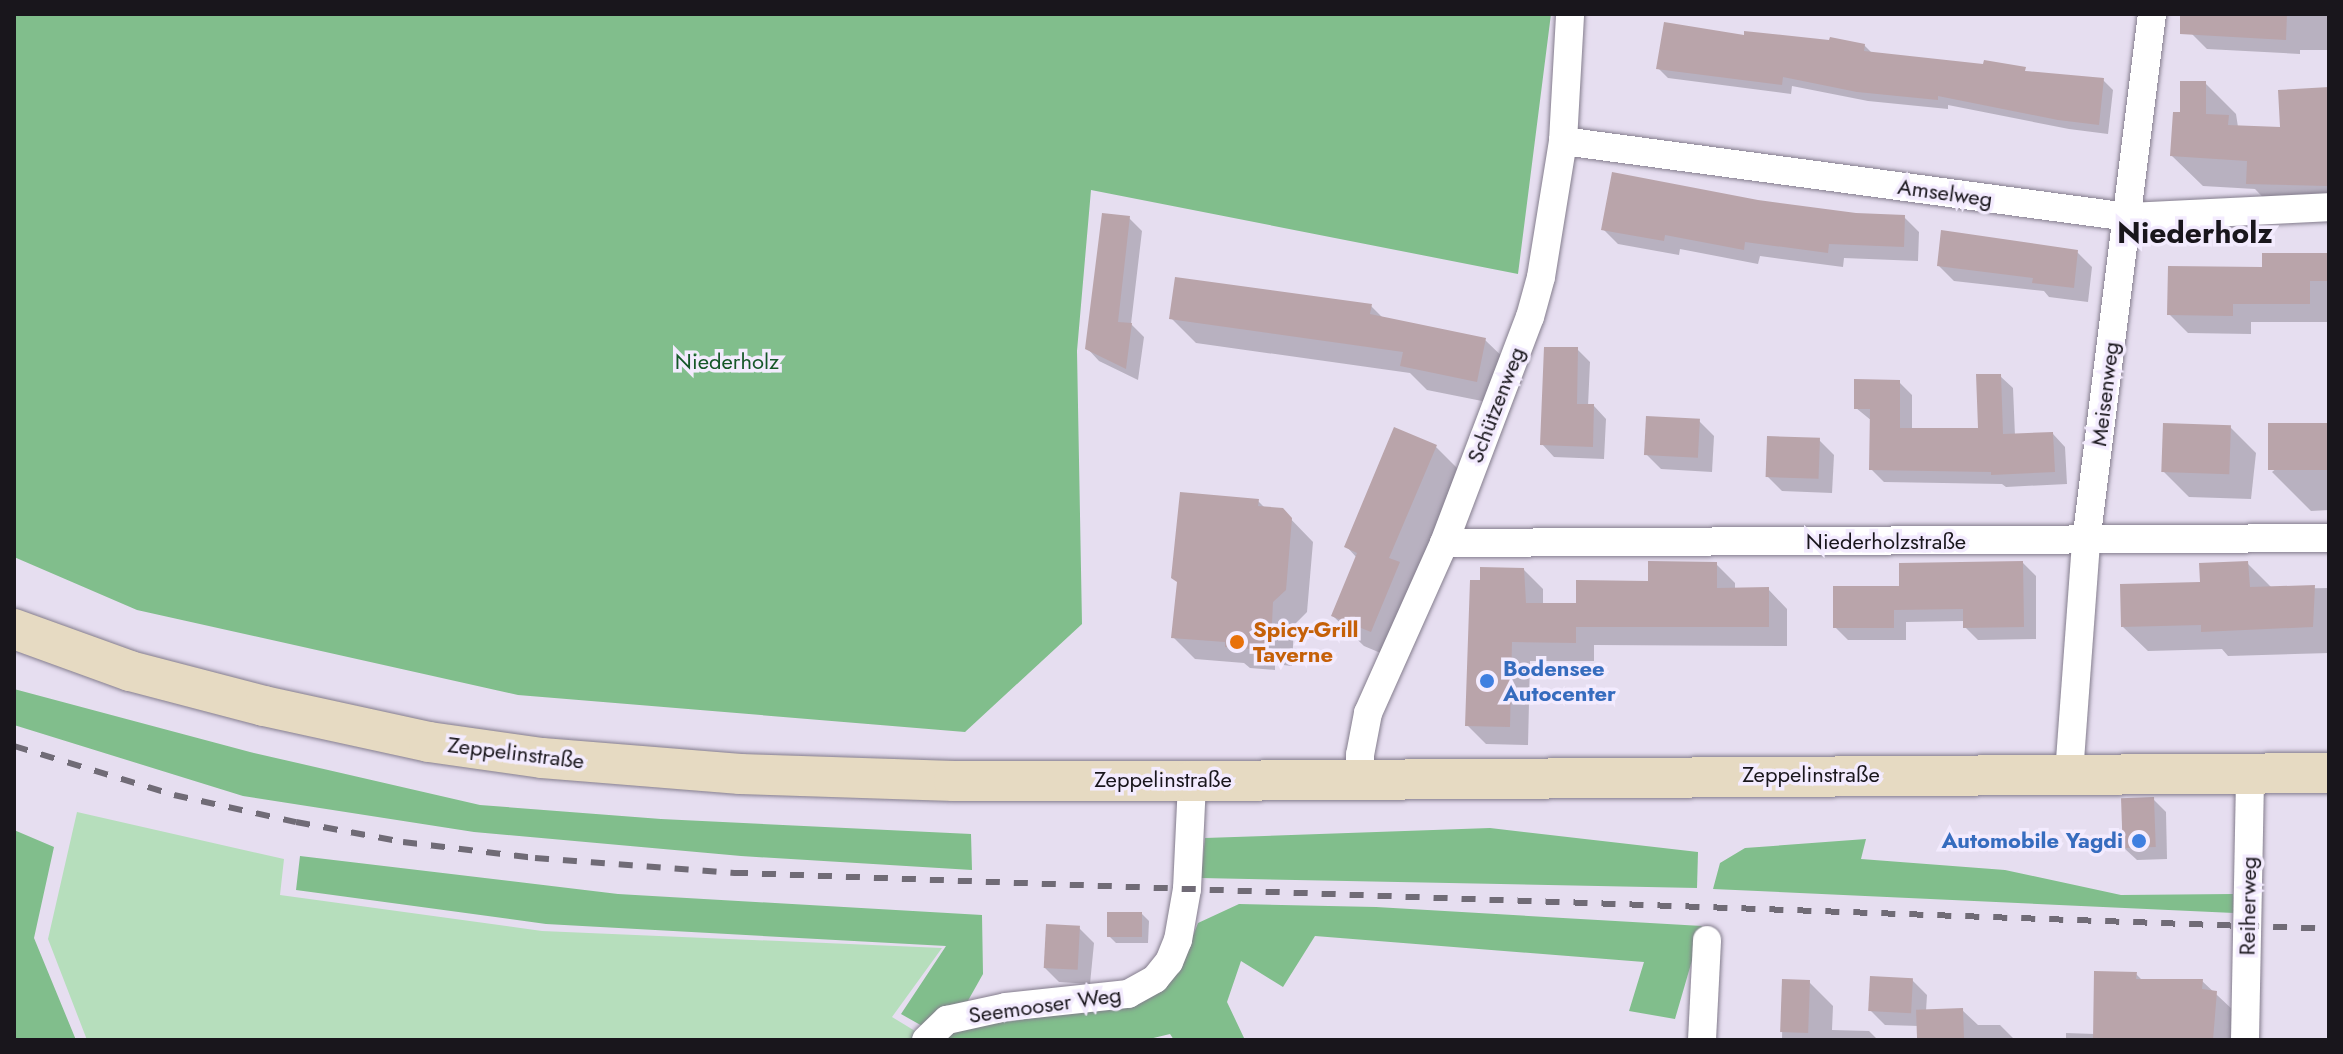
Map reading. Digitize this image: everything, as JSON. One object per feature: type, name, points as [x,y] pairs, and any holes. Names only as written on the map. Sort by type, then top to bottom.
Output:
[{"type":"main road","name":"Zeppelinstraße","points":[[14,629],[130,671],[264,706],[429,742],[542,758],[740,774],[859,779],[1192,781],[2329,773]]},
{"type":"street","name":"Schützenweg","points":[[1360,779],[1360,755],[1368,713],[1444,543],[1530,317],[1541,277],[1563,141],[1570,14]]},
{"type":"street","name":"Meisenweg","points":[[2069,774],[2086,542],[2152,14]]},
{"type":"street","name":"Amselweg","points":[[1563,141],[2128,217],[2329,207]]},
{"type":"street","name":"Niederholzstraße","points":[[1444,543],[2086,542],[2329,538]]},
{"type":"street","name":"Reiherweg","points":[[2245,1040],[2250,772]]},
{"type":"street","name":"Seemooser Weg","points":[[926,1040],[947,1020],[1006,1007],[1099,1000],[1128,994],[1155,979],[1169,962],[1178,940],[1185,901],[1192,781]]},
{"type":"street","points":[[1702,1040],[1707,940]]},
{"type":"green space","name":"Niederholz","points":[[14,14],[1551,14],[1518,274],[1091,190],[1077,351],[1082,624],[965,732],[518,695],[137,610],[14,557]]},
{"type":"green space","points":[[14,689],[250,752],[480,805],[661,819],[971,834],[972,870],[741,856],[474,832],[243,796],[14,725]]},
{"type":"green space","points":[[77,812],[284,859],[280,895],[542,931],[942,948],[892,1017],[920,1034],[913,1040],[87,1040],[48,939]]},
{"type":"green space","points":[[1490,828],[1698,852],[1697,888],[1201,878],[1205,838]]},
{"type":"green space","points":[[14,830],[54,847],[34,938],[76,1040],[14,1040]]},
{"type":"green space","points":[[1866,839],[1861,859],[2005,870],[2121,895],[2233,894],[2234,913],[1713,889],[1720,863],[1745,848]]},
{"type":"green space","points":[[300,856],[618,894],[982,915],[983,974],[965,1006],[924,1027],[901,1014],[946,946],[546,924],[296,890]]},
{"type":"green space","points":[[1239,904],[1376,907],[1702,926],[1675,1019],[1629,1011],[1644,962],[1315,936],[1283,987],[1241,961],[1227,1002],[1245,1040],[1174,1040],[1170,1034],[1145,1040],[935,1040],[939,1036],[1180,969],[1198,923]]},
{"type":"building","points":[[2180,14],[2287,14],[2286,40],[2180,34]]},
{"type":"building","points":[[1664,22],[1744,35],[1744,31],[1829,40],[1830,37],[1865,44],[1864,51],[1983,64],[1984,60],[2026,67],[2025,71],[2104,78],[2099,125],[1938,96],[1938,100],[1857,92],[1783,77],[1782,85],[1656,69]]},
{"type":"building","points":[[2180,81],[2206,81],[2206,114],[2229,115],[2228,125],[2280,127],[2278,90],[2329,87],[2329,186],[2246,184],[2247,161],[2170,156],[2173,112],[2180,112]]},
{"type":"building","points":[[1612,172],[1758,200],[1856,213],[1905,215],[1904,247],[1829,244],[1828,253],[1745,242],[1744,250],[1665,235],[1664,241],[1601,230]]},
{"type":"building","points":[[1102,213],[1130,216],[1118,322],[1132,323],[1126,369],[1085,349]]},
{"type":"building","points":[[1941,230],[2078,250],[2074,288],[2032,283],[2033,278],[1937,266]]},
{"type":"building","points":[[2262,253],[2329,253],[2329,281],[2310,281],[2310,304],[2233,304],[2233,316],[2167,315],[2168,266],[2262,267]]},
{"type":"building","points":[[1175,277],[1372,304],[1370,314],[1486,338],[1477,382],[1400,366],[1403,352],[1169,319]]},
{"type":"building","points":[[1544,347],[1578,347],[1577,404],[1594,404],[1593,447],[1540,445]]},
{"type":"building","points":[[1976,374],[2001,374],[2003,434],[2053,432],[2055,472],[1991,475],[1991,472],[1869,470],[1870,409],[1854,409],[1854,379],[1900,380],[1900,428],[1978,428]]},
{"type":"building","points":[[1646,416],[1700,419],[1698,458],[1644,455]]},
{"type":"building","points":[[2163,423],[2231,425],[2229,474],[2161,472]]},
{"type":"building","points":[[2268,423],[2329,423],[2329,470],[2268,470]]},
{"type":"building","points":[[1394,427],[1437,445],[1389,558],[1400,562],[1371,632],[1331,616],[1357,553],[1344,547]]},
{"type":"building","points":[[1767,436],[1820,438],[1819,479],[1766,477]]},
{"type":"building","points":[[1180,492],[1259,499],[1258,506],[1283,508],[1292,518],[1286,590],[1273,602],[1271,645],[1253,643],[1253,649],[1225,647],[1225,642],[1171,638],[1177,582],[1171,578]]},
{"type":"building","points":[[1648,561],[1717,562],[1717,588],[1769,587],[1769,627],[1576,627],[1576,643],[1512,642],[1510,727],[1465,726],[1470,580],[1480,580],[1480,567],[1524,568],[1526,603],[1576,603],[1576,580],[1648,581]]},
{"type":"building","points":[[2023,561],[2024,627],[1963,628],[1963,609],[1894,610],[1894,628],[1833,628],[1833,586],[1899,586],[1899,563]]},
{"type":"building","points":[[2248,561],[2250,587],[2315,585],[2313,627],[2201,632],[2201,625],[2121,627],[2120,584],[2200,582],[2199,563]]},
{"type":"building","points":[[2154,797],[2156,847],[2123,848],[2121,798]]},
{"type":"building","points":[[1107,912],[1142,912],[1142,937],[1107,937]]},
{"type":"building","points":[[1046,924],[1080,926],[1078,970],[1044,968]]},
{"type":"building","points":[[2094,971],[2137,972],[2136,979],[2203,979],[2202,989],[2217,991],[2213,1040],[2093,1040]]},
{"type":"building","points":[[1870,976],[1913,978],[1911,1013],[1868,1011]]},
{"type":"building","points":[[1782,979],[1810,980],[1808,1033],[1780,1032]]},
{"type":"building","points":[[1963,1008],[1964,1040],[1917,1040],[1916,1010]]},
{"type":"railway","points":[[14,746],[174,795],[296,822],[403,842],[535,858],[734,873],[2329,929]]},
{"type":"place","name":"Spicy-Grill Taverne","points":[[1237,642]]},
{"type":"place","name":"Bodensee Autocenter","points":[[1487,681]]},
{"type":"place","name":"Automobile Yagdi","points":[[2139,841]]},
{"type":"district","name":"Niederholz","points":[[2195,233]]}]
